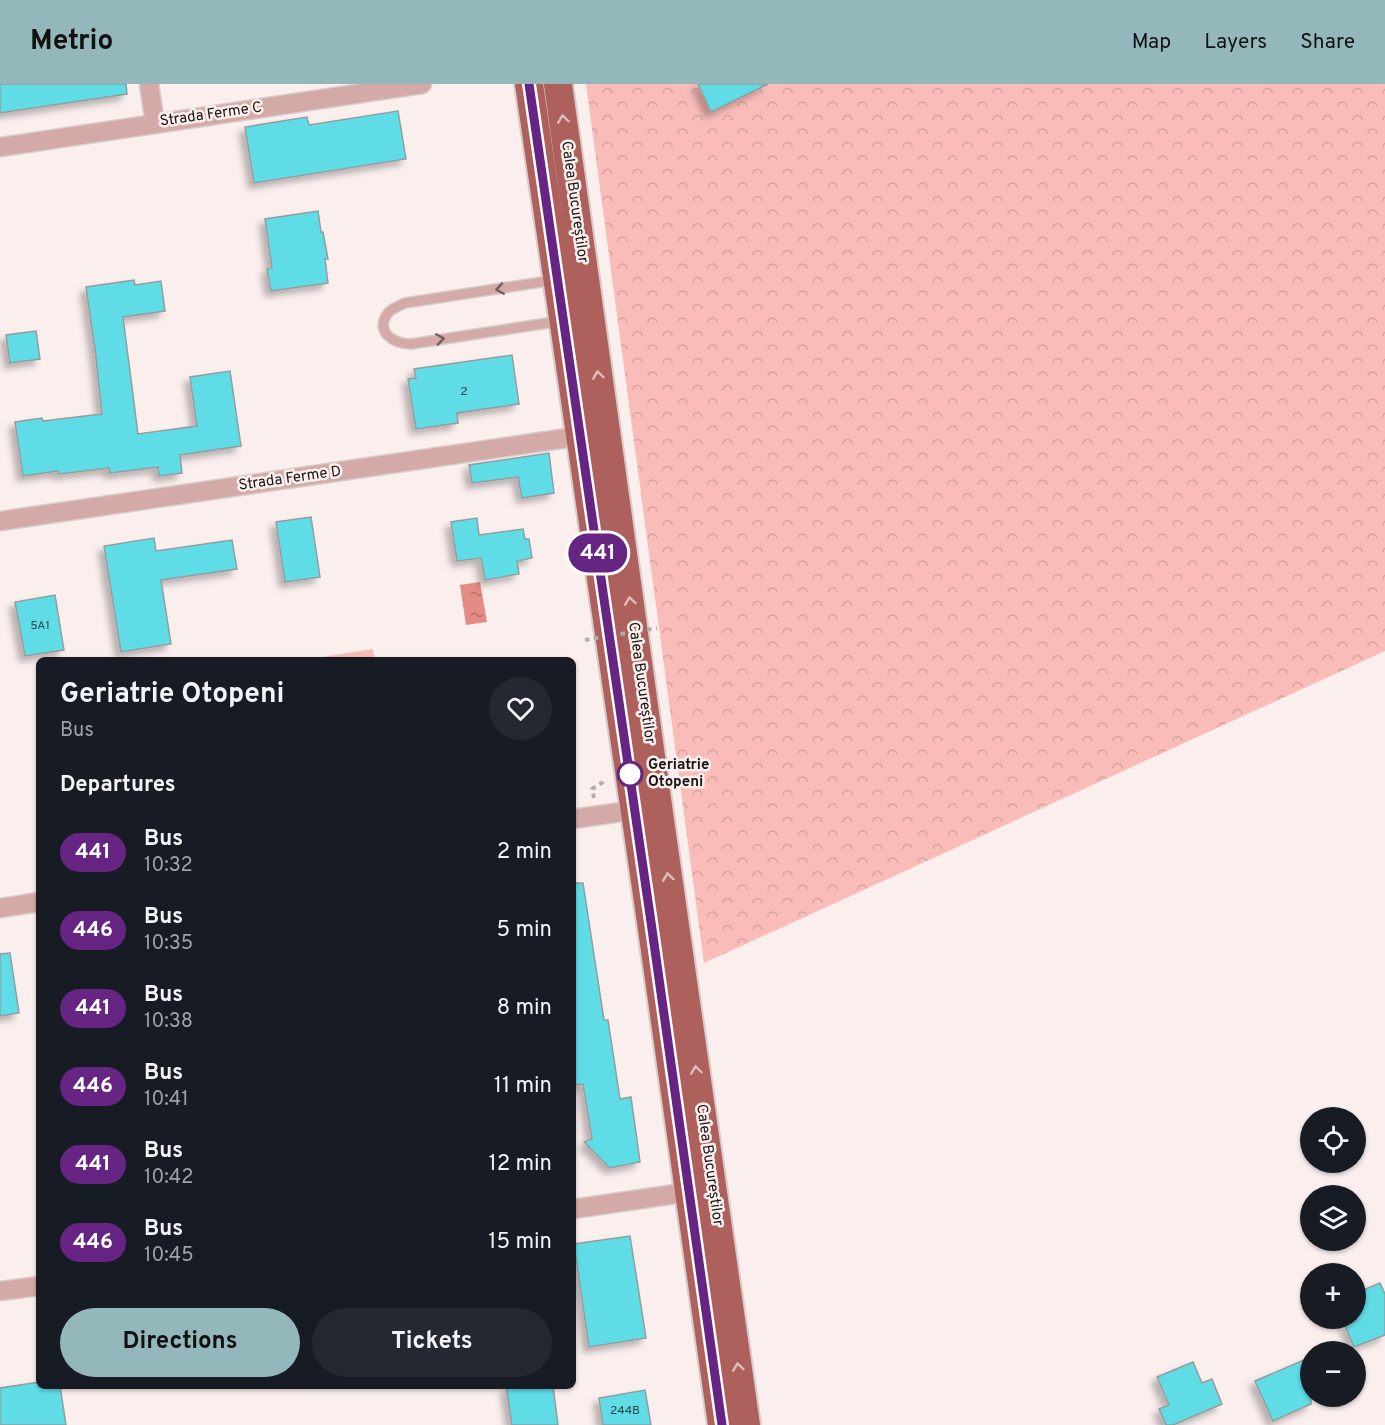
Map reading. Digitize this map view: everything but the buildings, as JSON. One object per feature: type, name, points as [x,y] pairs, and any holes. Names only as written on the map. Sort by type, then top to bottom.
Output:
[{"type":"highway","name":"Calea Bucureștilor","points":[[529,84],[722,1425]]},
{"type":"highway","name":"Calea Bucureștilor","points":[[558,84],[746,1425]]},
{"type":"street","points":[[149,84],[155,124]]},
{"type":"street","name":"Strada Ferme C","points":[[0,147],[422,84]]},
{"type":"street","name":"Strada Ferme D","points":[[0,521],[581,436]]},
{"type":"street","points":[[576,819],[635,810]]},
{"type":"street","points":[[0,908],[36,902]]},
{"type":"street","points":[[576,1209],[689,1192]]},
{"type":"street","points":[[0,1292],[36,1286]]},
{"type":"lane","points":[[558,279],[405,303],[389,312],[384,328],[394,341],[411,344],[564,320]]},
{"type":"path","points":[[585,640],[657,628]]},
{"type":"green space","points":[[586,84],[1385,84],[1385,651],[704,963]]},
{"type":"green space","points":[[373,649],[374,657],[322,657]]},
{"type":"water","points":[[480,582],[487,622],[466,625],[460,585]]},
{"type":"bus line","name":"441","points":[[529,84],[722,1425]]},
{"type":"place","name":"Geriatrie Otopeni","points":[[630,774]]}]
